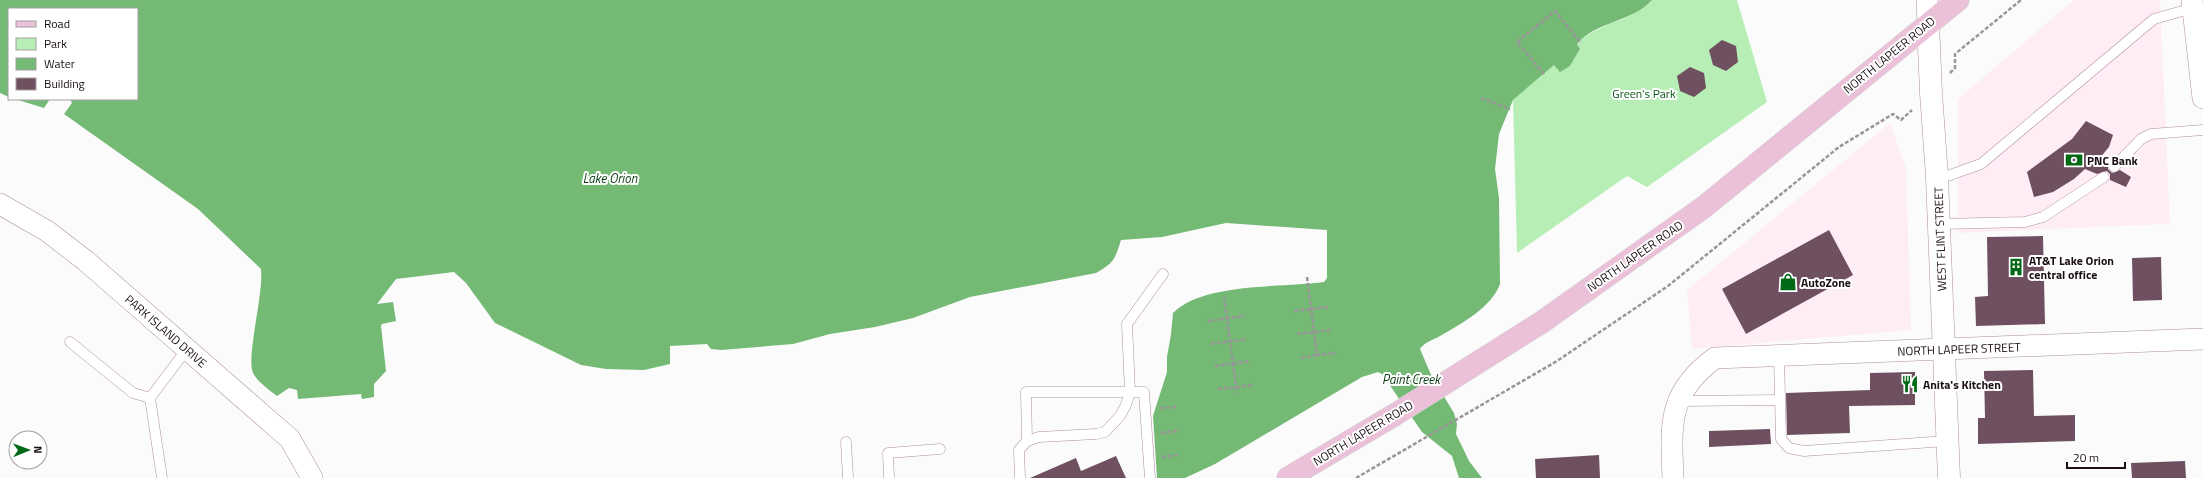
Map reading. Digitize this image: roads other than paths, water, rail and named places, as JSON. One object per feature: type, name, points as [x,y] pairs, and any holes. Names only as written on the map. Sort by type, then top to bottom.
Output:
[{"type":"main road","name":"NORTH LAPEER ROAD","points":[[1288,478],[1396,414],[1542,322],[1704,207],[1958,0]]},
{"type":"main road","name":"WEST FLINT STREET","points":[[1928,24],[1931,93],[1938,177],[1949,478]]},
{"type":"street","name":"WEST FLINT STREET","points":[[1927,0],[1928,24]]},
{"type":"street","points":[[2192,4],[2203,98]]},
{"type":"street","name":"PARK ISLAND DRIVE","points":[[0,204],[47,231],[86,261],[187,349],[290,440],[312,478]]},
{"type":"street","name":"NORTH LAPEER STREET","points":[[1679,401],[1684,389],[1700,369],[1715,358],[2203,339]]},
{"type":"street","points":[[1674,478],[1672,430],[1675,409],[1679,401]]},
{"type":"lane","points":[[1938,177],[1950,175],[1981,164],[2154,19],[2192,4]]},
{"type":"lane","points":[[2114,167],[2141,138],[2152,134],[2203,130]]},
{"type":"lane","points":[[1940,224],[2025,222],[2037,219],[2043,217],[2104,178]]},
{"type":"lane","points":[[1020,478],[1019,450],[1027,442],[1039,437],[1096,434],[1105,432],[1120,416],[1130,392],[1127,324],[1163,274]]},
{"type":"lane","points":[[70,342],[133,393],[150,398]]},
{"type":"lane","points":[[162,478],[150,398],[187,349]]},
{"type":"lane","points":[[1779,356],[1781,439],[1789,448],[1804,451],[1947,441]]},
{"type":"lane","points":[[1027,442],[1026,392],[1144,392],[1150,478]]},
{"type":"lane","points":[[1679,401],[1780,400]]},
{"type":"lane","points":[[846,442],[848,478]]},
{"type":"lane","points":[[889,478],[888,453],[940,449]]},
{"type":"water","name":"Lake Orion","points":[[0,0],[1652,0],[1635,13],[1585,36],[1577,44],[1580,49],[1570,66],[1560,72],[1554,65],[1513,100],[1499,134],[1495,169],[1499,198],[1500,284],[1490,300],[1475,314],[1427,343],[1420,349],[1432,377],[1454,413],[1457,424],[1456,434],[1469,461],[1482,478],[1459,478],[1452,456],[1422,432],[1382,374],[1378,372],[1362,377],[1215,464],[1185,478],[1157,478],[1153,416],[1167,372],[1167,357],[1173,313],[1186,303],[1203,296],[1223,291],[1324,282],[1327,278],[1327,230],[1226,223],[1162,237],[1121,240],[1113,260],[1096,273],[970,297],[913,318],[875,327],[830,334],[793,344],[721,350],[711,349],[707,344],[670,346],[670,364],[644,370],[606,369],[581,365],[495,323],[466,283],[454,272],[396,279],[377,304],[393,302],[396,321],[382,324],[381,326],[386,371],[374,384],[374,397],[362,399],[361,394],[298,399],[297,390],[289,388],[277,396],[257,379],[253,373],[251,365],[260,293],[261,269],[198,209],[64,114],[72,103],[70,100],[138,100],[138,8],[8,8],[8,97],[0,93]]},
{"type":"water","points":[[18,100],[49,100],[44,108]]},
{"type":"place","name":"PNC Bank","points":[[2074,160]]},
{"type":"place","name":"AT&T Lake Orion central office","points":[[2016,267]]},
{"type":"place","name":"AutoZone","points":[[1788,282]]},
{"type":"place","name":"Anita's Kitchen","points":[[1910,384]]},
{"type":"park label","name":"Green's Park","points":[[1644,93]]},
{"type":"water label","name":"Paint Creek","points":[[1411,379]]}]
